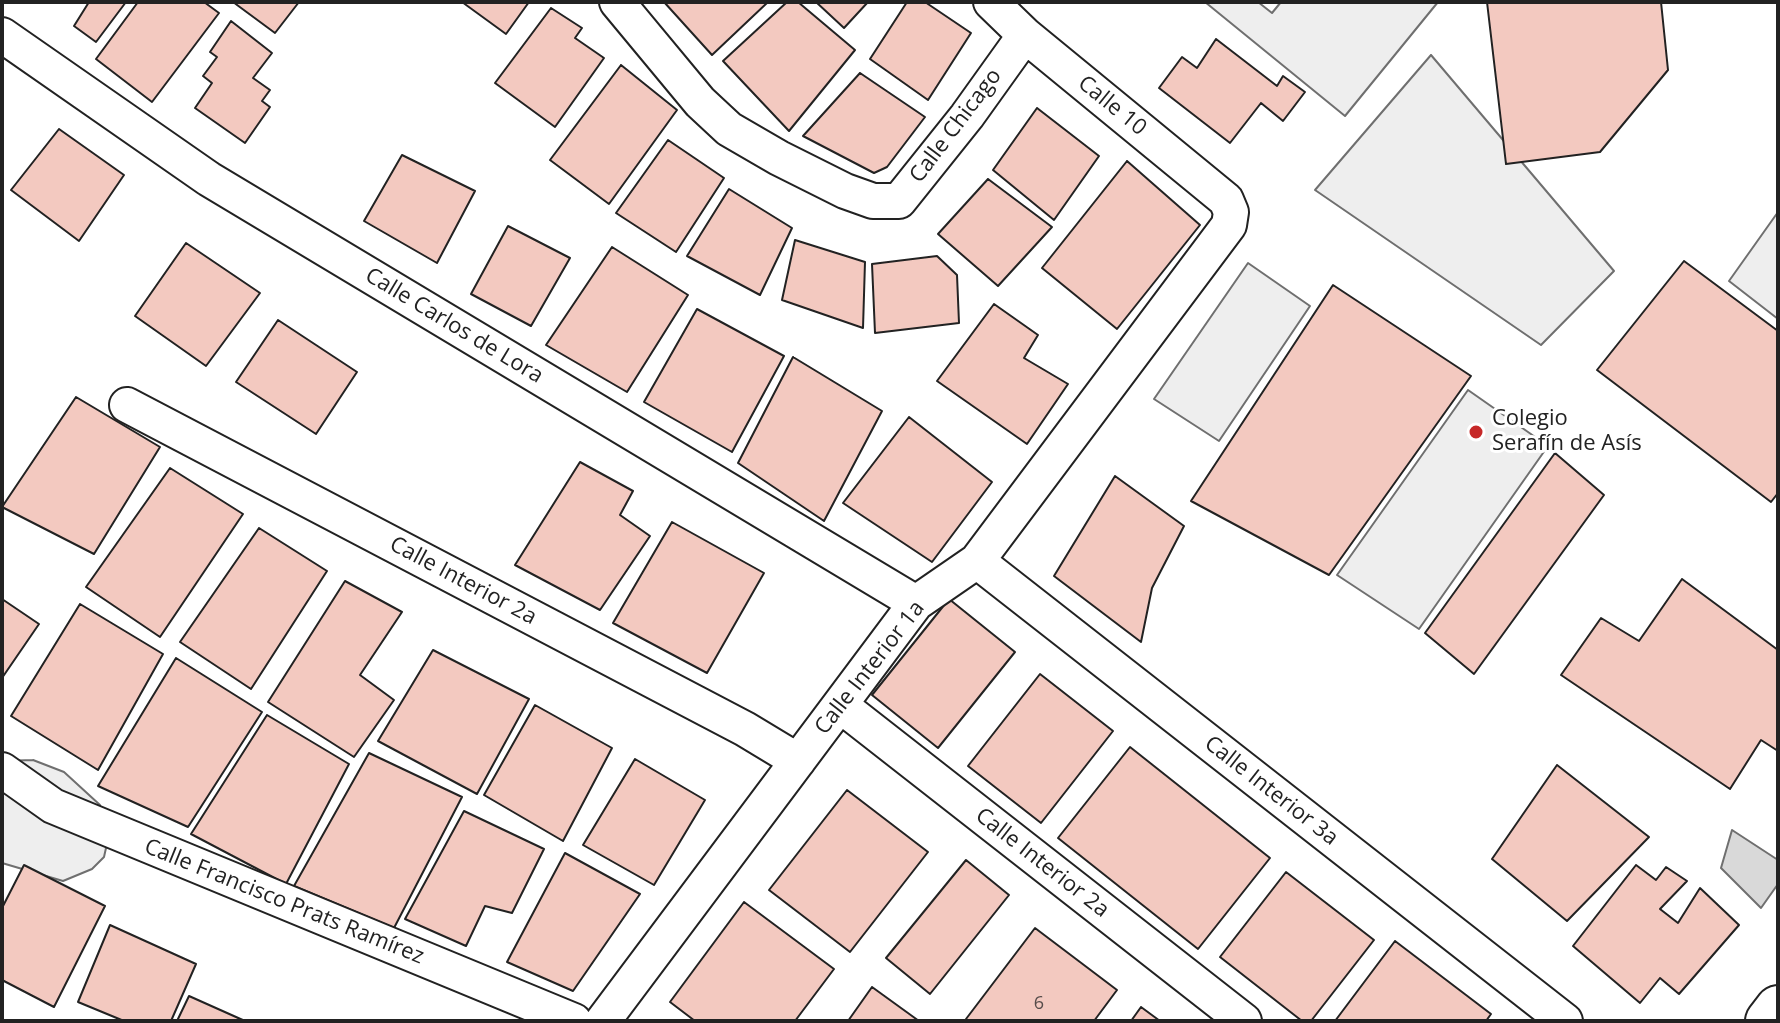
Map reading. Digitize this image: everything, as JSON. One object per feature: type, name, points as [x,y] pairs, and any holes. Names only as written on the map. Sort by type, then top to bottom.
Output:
[{"type":"street","name":"Calle Chicago","points":[[617,2],[700,102],[729,129],[779,158],[845,191],[873,201],[899,201],[967,116],[1025,35]]},
{"type":"street","name":"Calle 10","points":[[991,2],[1025,35],[1226,200],[1231,212]]},
{"type":"street","name":"Calle Carlos de Lora","points":[[2,35],[209,179],[916,603]]},
{"type":"street","name":"Calle Interior 1a","points":[[603,1021],[916,603],[977,561],[1229,225],[1231,212]]},
{"type":"street","name":"Calle Interior 2a","points":[[127,405],[745,729],[798,761]]},
{"type":"street","name":"Calle Interior 3a","points":[[977,561],[1565,1021]]},
{"type":"street","name":"Calle Interior 2a","points":[[840,705],[1244,1021]]},
{"type":"street","name":"Calle Francisco Prats Ramírez","points":[[2,770],[53,806],[574,1021]]},
{"type":"street","points":[[1768,1021],[1778,1008]]},
{"type":"shaded area","points":[[1205,2],[1258,2],[1272,13],[1281,2],[1438,2],[1345,116]]},
{"type":"shaded area","points":[[1431,55],[1614,271],[1541,345],[1315,190]]},
{"type":"shaded area","points":[[1778,212],[1778,319],[1729,281]]},
{"type":"shaded area","points":[[1248,263],[1310,306],[1219,441],[1154,399]]},
{"type":"shaded area","points":[[1468,390],[1548,446],[1419,629],[1337,575]]},
{"type":"shaded area","points":[[33,760],[64,772],[100,805],[108,839],[104,857],[92,869],[63,881],[2,863],[2,761]]},
{"type":"shaded area","points":[[1732,830],[1778,860],[1778,884],[1761,908],[1721,868]]},
{"type":"building","points":[[89,2],[126,2],[96,42],[74,26]]},
{"type":"building","points":[[138,2],[204,2],[219,13],[152,102],[96,59]]},
{"type":"building","points":[[233,2],[299,2],[275,33]]},
{"type":"building","points":[[462,2],[529,2],[506,34]]},
{"type":"building","points":[[664,2],[768,2],[712,55]]},
{"type":"building","points":[[787,2],[798,2],[855,50],[789,131],[723,61]]},
{"type":"building","points":[[816,2],[868,2],[844,28]]},
{"type":"building","points":[[907,2],[925,2],[971,33],[928,100],[870,59]]},
{"type":"building","points":[[1487,2],[1661,2],[1668,70],[1600,152],[1506,164]]},
{"type":"building","points":[[551,8],[582,28],[575,38],[604,58],[555,127],[495,83]]},
{"type":"building","points":[[231,21],[272,53],[253,78],[270,90],[262,101],[270,107],[245,143],[195,108],[212,83],[203,76],[217,57],[210,52]]},
{"type":"building","points":[[1216,39],[1277,86],[1283,76],[1305,92],[1283,121],[1261,103],[1230,143],[1159,88],[1182,57],[1197,68]]},
{"type":"building","points":[[621,65],[677,110],[609,204],[550,160]]},
{"type":"building","points":[[860,73],[925,117],[887,167],[874,173],[803,136]]},
{"type":"building","points":[[1037,108],[1099,156],[1054,220],[993,170]]},
{"type":"building","points":[[59,129],[124,175],[79,241],[11,190]]},
{"type":"building","points":[[668,140],[724,178],[676,252],[616,213]]},
{"type":"building","points":[[402,155],[475,191],[437,263],[364,221]]},
{"type":"building","points":[[1127,161],[1200,225],[1117,329],[1042,268]]},
{"type":"building","points":[[988,179],[1052,227],[998,286],[938,234]]},
{"type":"building","points":[[729,189],[792,228],[760,295],[687,256]]},
{"type":"building","points":[[508,226],[570,258],[531,326],[471,294]]},
{"type":"building","points":[[795,240],[865,262],[863,328],[782,300]]},
{"type":"building","points":[[186,243],[260,293],[206,366],[135,316]]},
{"type":"building","points":[[612,247],[688,295],[627,392],[546,345]]},
{"type":"building","points":[[937,256],[957,275],[959,323],[875,333],[872,264]]},
{"type":"building","points":[[1684,261],[1778,331],[1778,493],[1771,502],[1597,370]]},
{"type":"building","points":[[1333,285],[1471,376],[1329,575],[1191,501]]},
{"type":"building","points":[[994,304],[1038,335],[1024,358],[1068,384],[1027,444],[937,381]]},
{"type":"building","points":[[697,309],[784,356],[732,452],[644,402]]},
{"type":"building","points":[[278,320],[357,372],[316,434],[236,382]]},
{"type":"building","points":[[793,357],[882,411],[824,521],[738,463]]},
{"type":"building","points":[[76,397],[160,447],[94,554],[2,507]]},
{"type":"building","points":[[909,417],[992,482],[932,562],[843,503]]},
{"type":"building","points":[[1555,453],[1604,495],[1474,674],[1425,633]]},
{"type":"building","points":[[580,462],[633,491],[620,515],[650,536],[600,610],[515,565]]},
{"type":"building","points":[[170,468],[243,514],[160,637],[86,587]]},
{"type":"building","points":[[1115,476],[1184,526],[1152,588],[1141,642],[1054,576]]},
{"type":"building","points":[[672,522],[764,573],[707,673],[613,623]]},
{"type":"building","points":[[259,528],[327,571],[251,689],[180,642]]},
{"type":"building","points":[[1682,579],[1778,650],[1778,751],[1761,740],[1730,789],[1561,675],[1601,618],[1639,641]]},
{"type":"building","points":[[345,581],[402,612],[360,675],[394,700],[354,757],[268,702]]},
{"type":"building","points":[[2,599],[39,624],[2,678]]},
{"type":"building","points":[[949,599],[1015,652],[938,748],[872,695]]},
{"type":"building","points":[[80,604],[163,654],[98,770],[11,716]]},
{"type":"building","points":[[433,650],[529,699],[477,794],[378,741]]},
{"type":"building","points":[[176,658],[262,712],[188,827],[98,786]]},
{"type":"building","points":[[1040,674],[1113,731],[1041,823],[968,766]]},
{"type":"building","points":[[535,705],[612,748],[563,841],[484,795]]},
{"type":"building","points":[[267,715],[349,764],[286,884],[191,834]]},
{"type":"building","points":[[1130,747],[1270,858],[1198,949],[1058,838]]},
{"type":"building","points":[[369,753],[462,797],[394,928],[294,886]]},
{"type":"building","points":[[635,759],[705,800],[654,885],[583,845]]},
{"type":"building","points":[[1557,765],[1649,837],[1567,921],[1492,859]]},
{"type":"building","points":[[847,790],[928,852],[850,952],[769,890]]},
{"type":"building","points":[[464,811],[544,849],[512,913],[485,906],[466,946],[405,919]]},
{"type":"building","points":[[565,853],[640,894],[573,991],[507,962]]},
{"type":"building","points":[[966,860],[1009,895],[930,994],[886,958]]},
{"type":"building","points":[[24,865],[105,906],[54,1007],[2,980],[2,908]]},
{"type":"building","points":[[1636,865],[1656,880],[1666,867],[1687,881],[1660,909],[1678,923],[1700,888],[1739,925],[1679,994],[1660,978],[1640,1003],[1573,946]]},
{"type":"building","points":[[1286,872],[1374,940],[1311,1021],[1302,1021],[1220,957]]},
{"type":"building","points":[[744,902],[834,969],[795,1021],[695,1021],[670,1002]]},
{"type":"building","points":[[110,925],[196,964],[171,1021],[124,1021],[78,1002]]},
{"type":"building","points":[[1035,928],[1117,990],[1094,1021],[966,1019]]},
{"type":"building","points":[[1395,941],[1491,1014],[1486,1021],[1335,1021]]},
{"type":"building","points":[[872,987],[919,1021],[848,1021]]},
{"type":"building","points":[[189,996],[245,1021],[177,1021]]},
{"type":"building","points":[[1141,1007],[1160,1021],[1131,1021]]},
{"type":"place","name":"Colegio Serafín de Asís","points":[[1476,432]]}]
